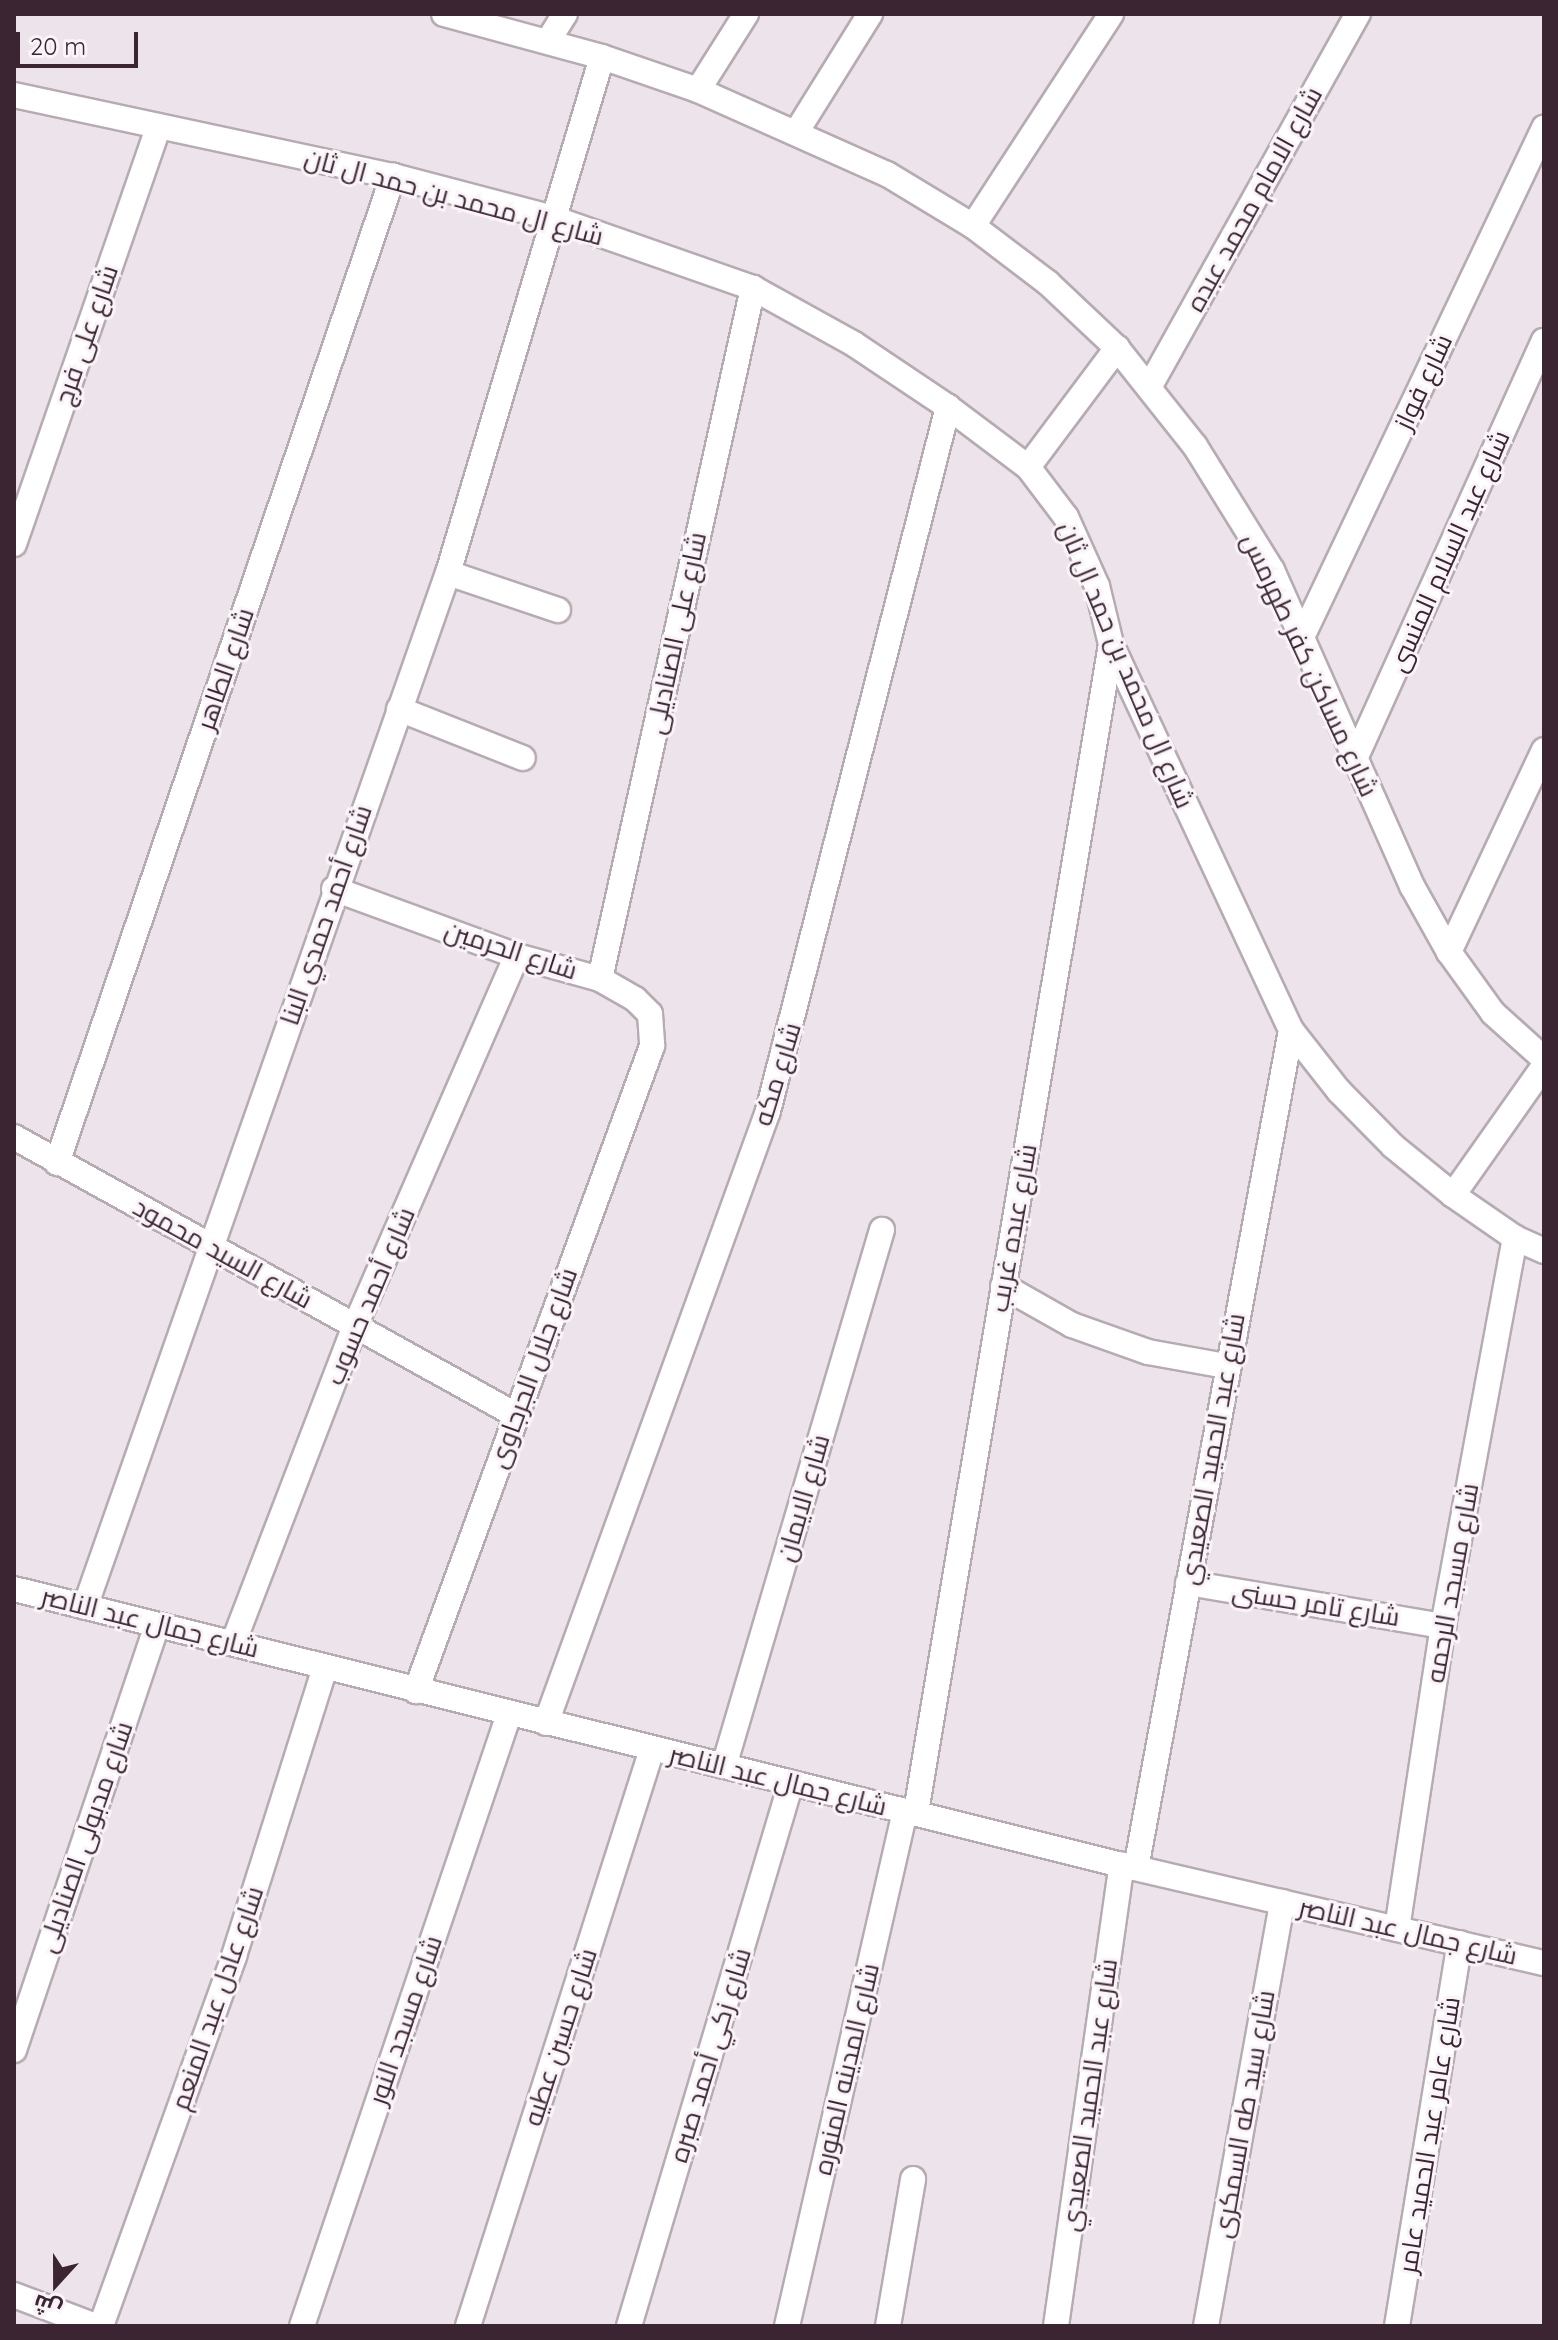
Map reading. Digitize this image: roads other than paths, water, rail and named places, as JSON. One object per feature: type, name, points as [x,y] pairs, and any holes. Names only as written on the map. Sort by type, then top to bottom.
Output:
[{"type":"street","name":"شارع مساكن كفر طهرمس","points":[[444,14],[602,57],[698,90],[797,131],[887,174],[973,226],[1048,283],[1117,348],[1151,384],[1236,507],[1302,637],[1354,761],[1412,886],[1449,952],[1493,1013],[1544,1059]]},
{"type":"street","points":[[548,41],[565,14]]},
{"type":"street","points":[[698,90],[746,14]]},
{"type":"street","points":[[797,131],[870,14]]},
{"type":"street","points":[[973,226],[1111,14]]},
{"type":"street","name":"شارع الامام محمد عبده","points":[[1151,384],[1358,14]]},
{"type":"street","name":"شارع أحمد حمدي البنا","points":[[85,1607],[214,1248],[334,889],[448,573],[602,57]]},
{"type":"street","name":"شارع ال محمد بن حمد ال ثان","points":[[14,95],[393,176],[553,218],[753,288],[854,344],[948,407],[1028,467],[1066,517],[1097,586],[1111,644],[1291,1030],[1339,1091],[1393,1146],[1453,1195],[1515,1238],[1544,1251]]},
{"type":"street","name":"شارع على فرج","points":[[14,544],[159,126]]},
{"type":"street","name":"شارع فواز","points":[[1302,637],[1544,128]]},
{"type":"street","name":"شارع الطاهر","points":[[57,1163],[393,176]]},
{"type":"street","name":"شارع على الصناديلى","points":[[600,979],[753,288]]},
{"type":"street","name":"شارع عبد السلام المنسى","points":[[1354,761],[1544,341]]},
{"type":"street","points":[[1028,467],[1117,348]]},
{"type":"street","name":"شارع مكه","points":[[546,1723],[768,1111],[948,407]]},
{"type":"street","points":[[448,573],[558,610]]},
{"type":"street","name":"شارع عبده غريب","points":[[911,1812],[1111,644]]},
{"type":"street","points":[[399,709],[523,758]]},
{"type":"street","points":[[1449,952],[1544,750]]},
{"type":"street","name":"شارع الحرمين","points":[[334,889],[517,956],[600,979],[635,999],[650,1014],[652,1046]]},
{"type":"street","name":"شارع أحمد حسوب","points":[[234,1641],[355,1326],[517,956]]},
{"type":"street","name":"شارع عبد الحميد الصعيدي","points":[[1056,2326],[1129,1866],[1188,1583],[1291,1030]]},
{"type":"street","name":"شارع جلال الجرجاوى","points":[[416,1691],[652,1046]]},
{"type":"street","points":[[1453,1195],[1544,1066]]},
{"type":"street","name":"شارع السيد محمود","points":[[14,1137],[516,1415]]},
{"type":"street","name":"شارع الايمان","points":[[724,1766],[882,1230]]},
{"type":"street","name":"شارع مسجد الرحمه","points":[[1397,1929],[1443,1626],[1515,1238]]},
{"type":"street","points":[[1003,1286],[1072,1325],[1110,1339],[1148,1352],[1226,1366]]},
{"type":"street","name":"شارع تامر حسنى","points":[[1188,1583],[1443,1626]]},
{"type":"street","name":"شارع جمال عبد الناصر","points":[[14,1589],[234,1641],[416,1691],[1129,1866],[1544,1963]]},
{"type":"street","name":"شارع مدبولى الصناديلى","points":[[14,2050],[157,1625]]},
{"type":"street","name":"شارع عادل عبد المنعم","points":[[101,2326],[234,1956],[325,1668]]},
{"type":"street","name":"شارع مسجد النور","points":[[302,2326],[509,1714]]},
{"type":"street","name":"شارع حسين عطيه","points":[[468,2326],[652,1749]]},
{"type":"street","name":"شارع زكي أحمد صبره","points":[[629,2326],[791,1783]]},
{"type":"street","name":"شارع المدينه المنوره","points":[[787,2326],[911,1812]]},
{"type":"street","name":"شارع سيد طه السمكرى","points":[[1206,2326],[1282,1902]]},
{"type":"street","name":"شارع عامر عبد الحميد عامر","points":[[1397,2326],[1460,1943]]},
{"type":"street","points":[[888,2326],[913,2179]]},
{"type":"street","points":[[14,2295],[62,2320],[95,2326]]}]
